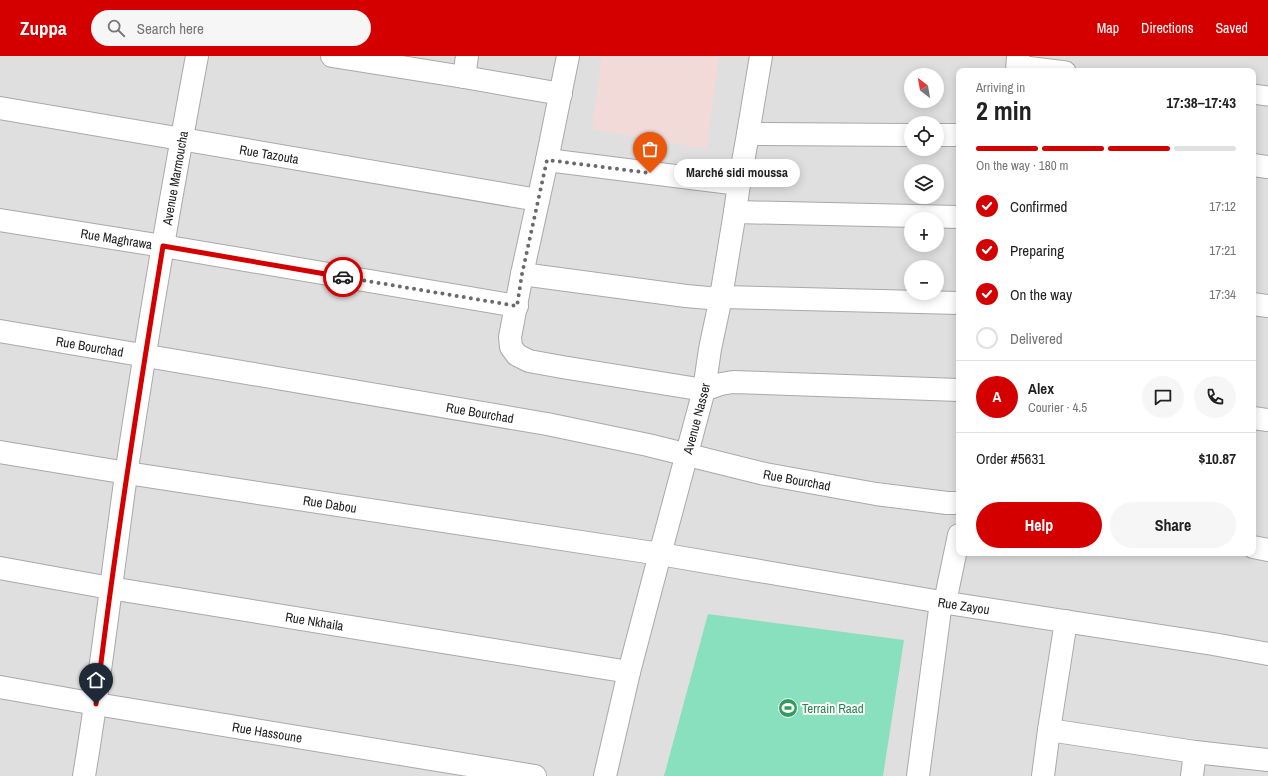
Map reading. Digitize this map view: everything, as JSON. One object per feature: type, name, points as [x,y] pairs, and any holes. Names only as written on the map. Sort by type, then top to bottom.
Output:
[{"type":"street","name":"Avenue Marmoucha","points":[[84,776],[96,704],[110,588],[145,355],[182,138],[198,56]]},
{"type":"street","points":[[332,56],[466,66],[561,94]]},
{"type":"street","points":[[568,56],[510,337],[511,347],[518,356],[529,361],[704,390],[721,384],[733,382],[956,390]]},
{"type":"street","name":"Avenue Nasser","points":[[605,776],[629,672],[704,390],[710,349],[721,297],[760,56]]},
{"type":"street","points":[[1017,64],[1045,68]]},
{"type":"street","points":[[1256,94],[1268,96]]},
{"type":"street","name":"Rue Tazouta","points":[[0,108],[538,200]]},
{"type":"street","points":[[748,134],[904,135]]},
{"type":"street","points":[[944,135],[956,135]]},
{"type":"street","points":[[547,160],[739,184]]},
{"type":"street","points":[[1256,165],[1268,166]]},
{"type":"street","points":[[735,212],[956,217]]},
{"type":"street","name":"Rue Maghrawa","points":[[0,220],[517,306]]},
{"type":"street","points":[[522,274],[709,298],[721,297],[956,303]]},
{"type":"street","points":[[1256,304],[1268,306]]},
{"type":"street","name":"Rue Bourchad","points":[[0,330],[547,424],[765,474],[876,494],[956,503]]},
{"type":"street","points":[[1256,418],[1268,420]]},
{"type":"street","name":"Rue Dabou","points":[[0,452],[127,473],[660,554]]},
{"type":"street","points":[[918,776],[943,602],[956,548]]},
{"type":"street","points":[[1256,548],[1268,550]]},
{"type":"street","name":"Rue Zayou","points":[[660,554],[943,602],[1268,654]]},
{"type":"street","name":"Rue Nkhaila","points":[[0,568],[110,588],[629,672]]},
{"type":"street","points":[[1043,776],[1066,621]]},
{"type":"street","name":"Rue Hassoune","points":[[0,687],[535,776]]},
{"type":"street","points":[[1049,730],[1195,752],[1268,760]]},
{"type":"street","points":[[1192,776],[1195,752]]},
{"type":"shaded area","points":[[0,56],[1268,56],[1268,776],[0,776]]},
{"type":"shaded area","points":[[602,56],[719,56],[706,149],[592,129]]},
{"type":"green space","name":"Terrain Raad","points":[[708,614],[904,640],[883,776],[664,776]]},
{"type":"way so far","points":[[343,277],[517,306],[522,274],[547,160],[650,173]]},
{"type":"place","name":"Marché sidi moussa","points":[[650,173]]},
{"type":"place","name":"Terrain Raad","points":[[788,708]]},
{"type":"route","points":[[96,704],[124,487],[163,246],[343,277]]}]
